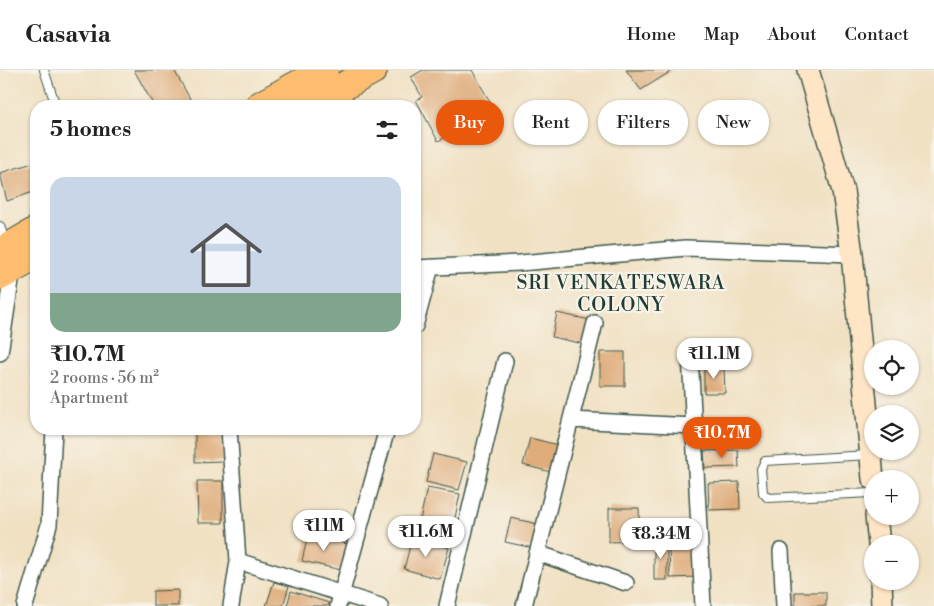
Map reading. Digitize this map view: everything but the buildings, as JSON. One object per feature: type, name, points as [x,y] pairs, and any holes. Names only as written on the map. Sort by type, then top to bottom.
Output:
[{"type":"highway","points":[[270,100],[324,70]]},
{"type":"highway","points":[[319,100],[373,70]]},
{"type":"highway","points":[[9,254],[30,236]]},
{"type":"street","points":[[808,70],[843,191],[852,254],[866,405]]},
{"type":"street","points":[[421,268],[520,263],[686,248],[852,254]]},
{"type":"street","points":[[0,353],[9,254]]},
{"type":"street","points":[[421,304],[431,267]]},
{"type":"street","points":[[524,606],[595,323]]},
{"type":"street","points":[[690,354],[703,606]]},
{"type":"street","points":[[447,606],[505,361]]},
{"type":"street","points":[[570,420],[693,426]]},
{"type":"street","points":[[25,606],[49,525],[54,435]]},
{"type":"street","points":[[229,435],[238,561],[231,606]]},
{"type":"street","points":[[340,600],[385,435]]},
{"type":"street","points":[[782,551],[784,606]]},
{"type":"street","points":[[538,553],[626,584]]},
{"type":"street","points":[[238,561],[340,600],[380,606]]},
{"type":"street","points":[[881,590],[882,606]]},
{"type":"lane","points":[[44,70],[54,100]]},
{"type":"lane","points":[[864,455],[764,461],[761,469],[762,492],[768,498],[864,493]]},
{"type":"district","name":"SRI VENKATESWARA COLONY","points":[[621,293]]}]
